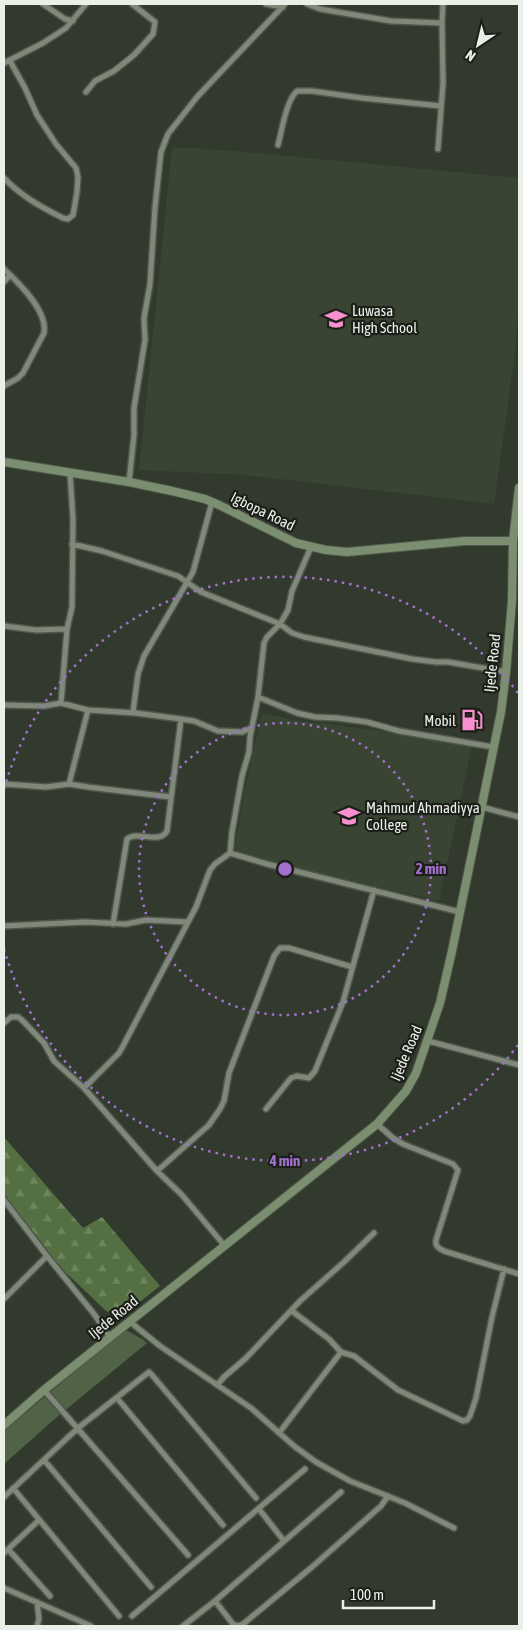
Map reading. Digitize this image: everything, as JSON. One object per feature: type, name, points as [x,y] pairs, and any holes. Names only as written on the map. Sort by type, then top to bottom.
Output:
[{"type":"main road","name":"Igbopa Road","points":[[4,462],[129,482],[212,502],[296,543],[311,547],[347,552],[465,541],[513,542]]},
{"type":"main road","name":"Ijede Road","points":[[4,1425],[129,1321],[377,1124],[406,1091],[416,1073],[440,1003],[501,712],[516,602],[513,542],[519,488]]},
{"type":"street","points":[[43,4],[65,19],[73,21]]},
{"type":"street","points":[[4,63],[43,43],[66,28],[86,4]]},
{"type":"street","points":[[86,92],[96,81],[119,67],[153,34],[155,22],[132,4]]},
{"type":"street","points":[[266,4],[284,5]]},
{"type":"street","points":[[307,4],[320,9],[392,21],[442,23]]},
{"type":"street","points":[[438,148],[443,83],[443,4]]},
{"type":"street","points":[[129,482],[134,435],[134,408],[145,340],[144,318],[150,284],[161,152],[168,134],[198,97],[284,5]]},
{"type":"street","points":[[65,19],[66,28]]},
{"type":"street","points":[[4,178],[32,202],[64,218],[68,219],[73,215],[78,192],[76,168],[56,144],[37,114],[23,82],[10,61]]},
{"type":"street","points":[[278,144],[293,94],[297,91],[312,91],[441,106]]},
{"type":"street","points":[[4,269],[38,308],[45,326],[44,333],[23,373],[4,386]]},
{"type":"street","points":[[4,282],[10,275]]},
{"type":"street","points":[[61,703],[66,629],[72,607],[73,519],[70,473]]},
{"type":"street","points":[[133,712],[138,674],[144,656],[193,572],[212,502]]},
{"type":"street","points":[[72,544],[102,551],[178,576],[200,592],[280,624],[292,633],[304,637],[412,659],[448,662],[506,672]]},
{"type":"street","points":[[84,1088],[123,1046],[196,907],[210,870],[230,853],[242,776],[249,752],[251,728],[258,697],[264,643],[267,636],[280,624],[288,610],[292,591],[311,547]]},
{"type":"street","points":[[4,626],[36,630],[66,629]]},
{"type":"street","points":[[258,697],[277,706],[306,715],[367,722],[399,731],[493,747]]},
{"type":"street","points":[[4,705],[44,706],[61,703],[88,710],[133,712],[194,721],[218,731],[242,732],[251,728]]},
{"type":"street","points":[[69,784],[88,710]]},
{"type":"street","points":[[113,924],[127,839],[133,836],[158,837],[166,834],[181,719]]},
{"type":"street","points":[[242,732],[250,737]]},
{"type":"street","points":[[4,784],[46,787],[69,784],[171,796]]},
{"type":"street","points":[[482,807],[519,818]]},
{"type":"street","points":[[230,853],[266,864],[460,912]]},
{"type":"street","points":[[266,1109],[291,1078],[297,1076],[309,1078],[315,1072],[343,1002],[374,890]]},
{"type":"street","points":[[4,926],[85,922],[126,924],[146,920],[188,922]]},
{"type":"street","points":[[157,1171],[209,1125],[220,1109],[224,1101],[229,1073],[274,956],[280,948],[289,948],[352,967]]},
{"type":"street","points":[[4,1023],[12,1017],[18,1017],[22,1020],[44,1043],[59,1066],[84,1088],[157,1171],[182,1195],[224,1245]]},
{"type":"street","points":[[428,1041],[519,1065]]},
{"type":"street","points":[[377,1124],[403,1144],[452,1164],[458,1170],[436,1240],[438,1248],[519,1274]]},
{"type":"street","points":[[4,1200],[110,1337]]},
{"type":"street","points":[[217,1385],[300,1302],[374,1233]]},
{"type":"street","points":[[4,1299],[47,1256]]},
{"type":"street","points":[[292,1311],[329,1339],[341,1352],[354,1356],[398,1390],[463,1421],[467,1420],[470,1416],[476,1398],[492,1317],[504,1269]]},
{"type":"street","points":[[129,1321],[160,1346],[251,1408],[294,1446],[316,1462],[350,1481],[406,1503],[454,1528]]},
{"type":"street","points":[[279,1432],[341,1352]]},
{"type":"street","points":[[4,1497],[78,1428],[149,1372],[256,1498]]},
{"type":"street","points":[[44,1390],[188,1555]]},
{"type":"street","points":[[117,1398],[223,1525]]},
{"type":"street","points":[[44,1460],[150,1587]]},
{"type":"street","points":[[132,1616],[305,1469]]},
{"type":"street","points":[[13,1488],[119,1616]]},
{"type":"street","points":[[183,1626],[215,1601],[341,1492]]},
{"type":"street","points":[[215,1601],[233,1624],[238,1626],[242,1624],[312,1567],[381,1506],[388,1496]]},
{"type":"street","points":[[259,1509],[284,1541]]},
{"type":"street","points":[[39,1520],[6,1551],[50,1596]]},
{"type":"street","points":[[4,1588],[90,1626]]},
{"type":"street","points":[[37,1602],[39,1619],[37,1626]]},
{"type":"shaded area","name":"Luwasa High School","points":[[172,147],[236,151],[519,178],[519,307],[514,360],[494,504],[246,475],[139,470]]},
{"type":"shaded area","name":"Mahmud Ahmadiyya College","points":[[262,713],[294,720],[382,731],[472,746],[439,901],[266,861],[237,851],[235,847],[245,789]]},
{"type":"shaded area","points":[[126,1330],[147,1343],[57,1417],[4,1464],[4,1431],[120,1333]]},
{"type":"green space","points":[[4,1137],[83,1228],[102,1217],[160,1286],[119,1318],[105,1310],[61,1268],[4,1197]]},
{"type":"place","name":"Luwasa High School","points":[[336,319]]},
{"type":"place","name":"Mobil","points":[[472,720]]},
{"type":"place","name":"Mahmud Ahmadiyya College","points":[[349,816]]}]
